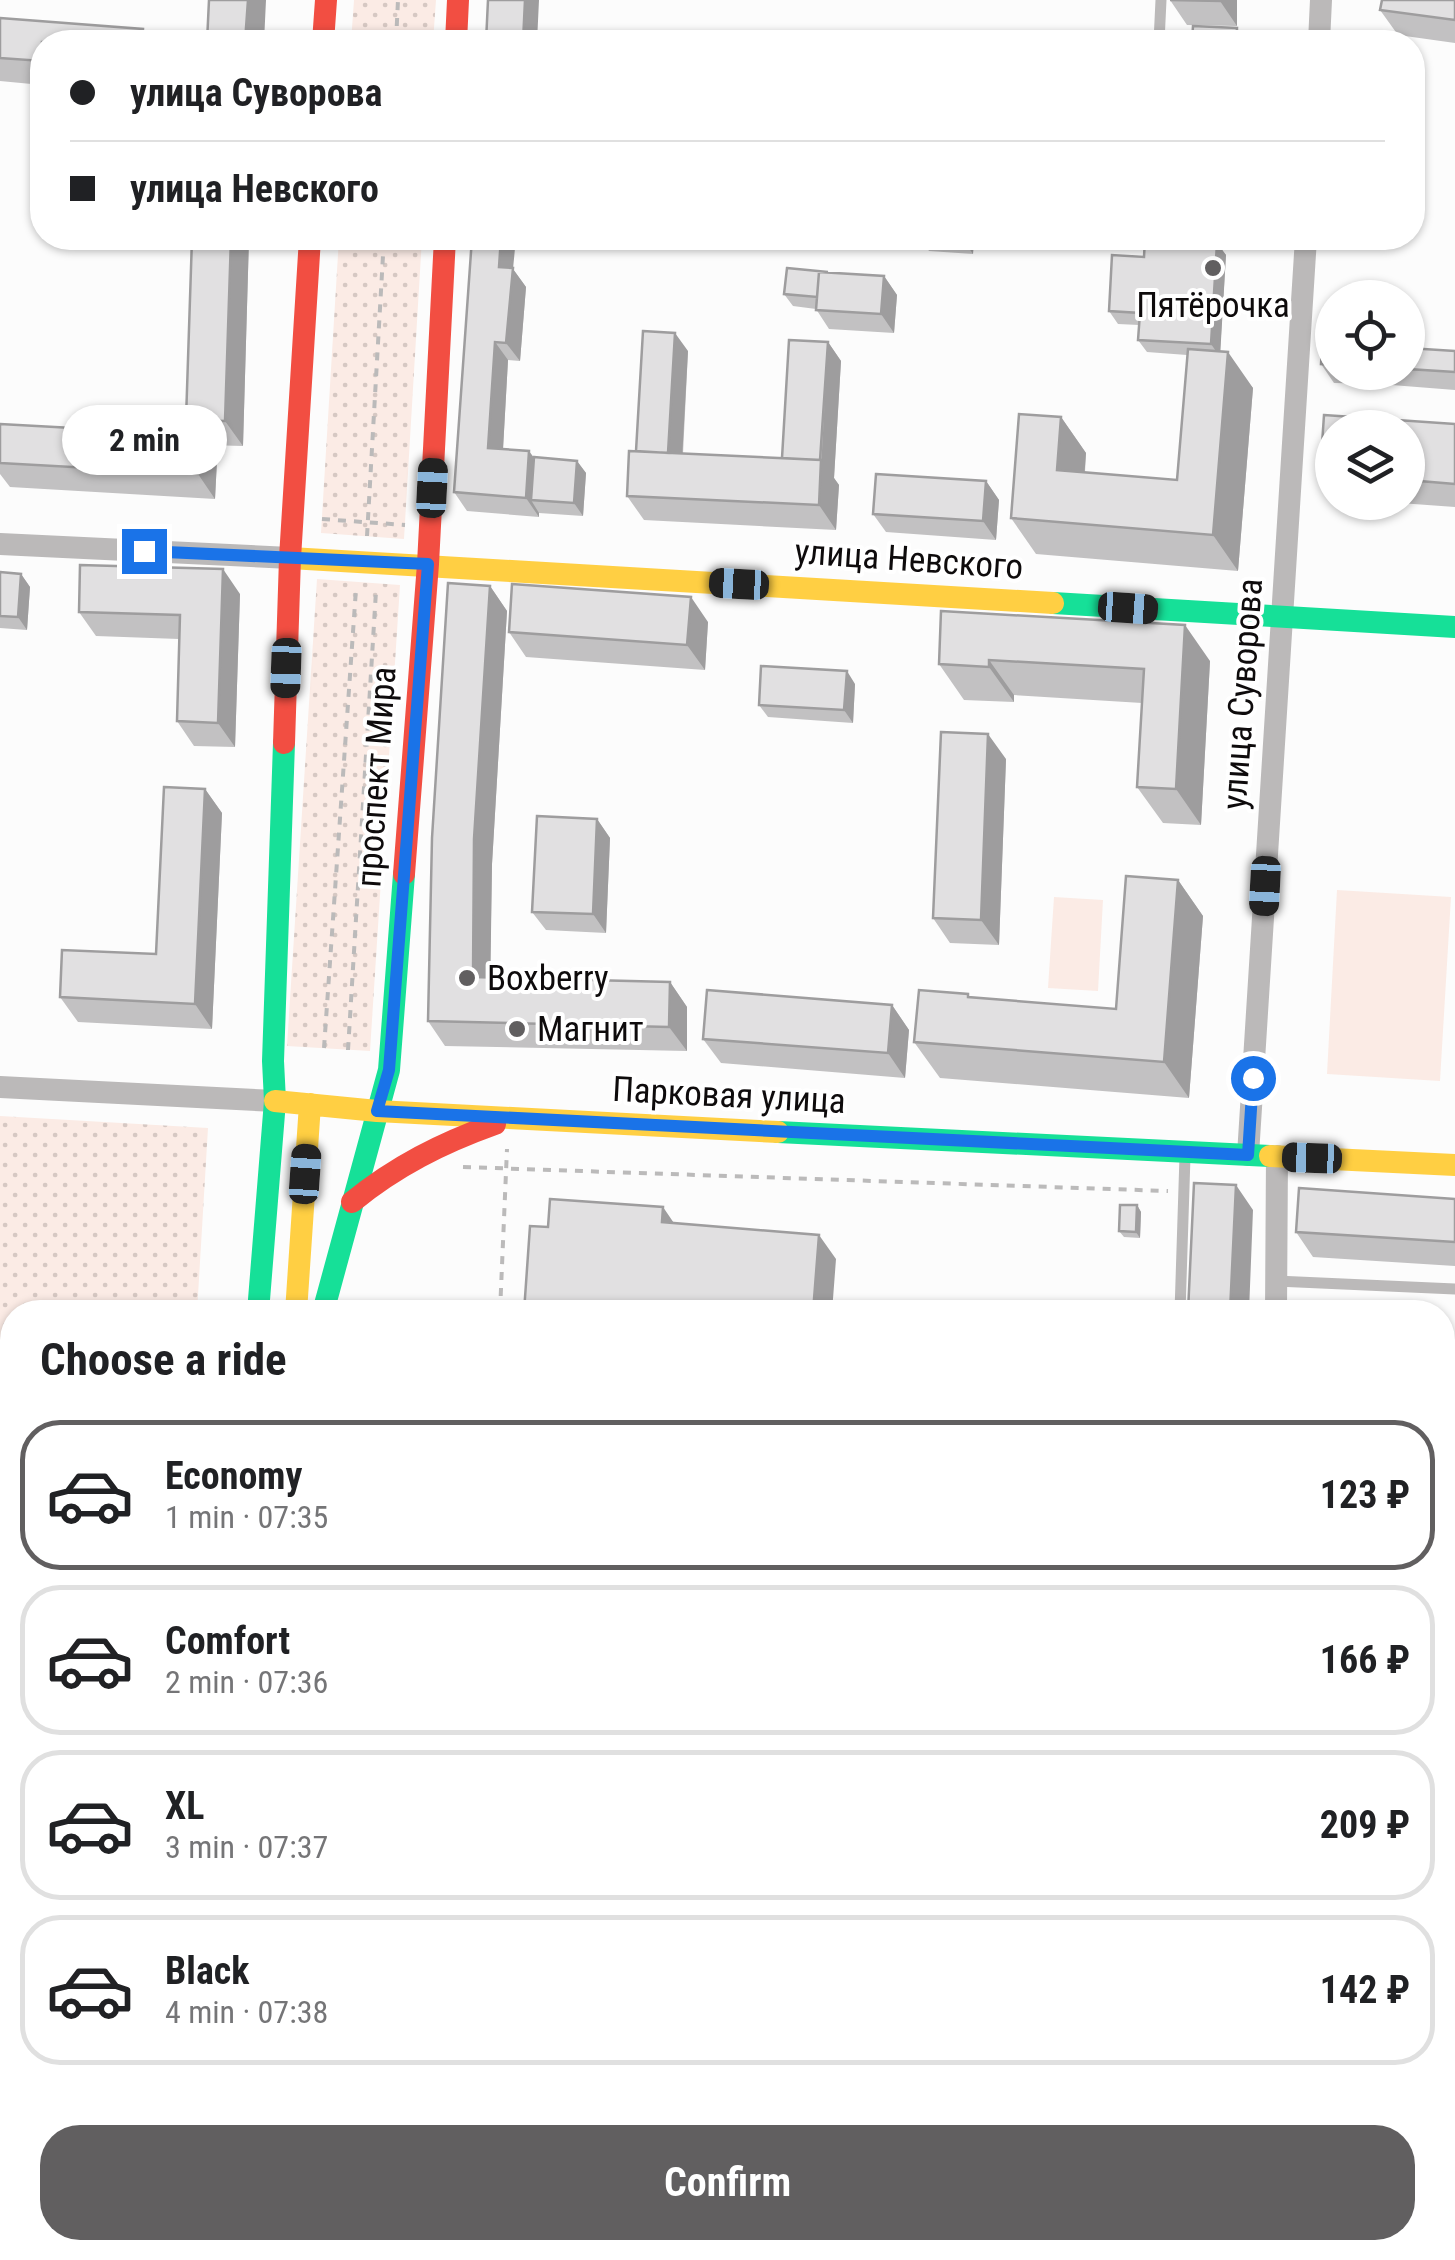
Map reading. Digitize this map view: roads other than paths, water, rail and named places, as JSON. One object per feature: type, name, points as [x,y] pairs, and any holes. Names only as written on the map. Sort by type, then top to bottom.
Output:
[{"type":"main road","points":[[324,30],[326,0]]},
{"type":"main road","points":[[457,30],[458,0]]},
{"type":"main road","points":[[259,1300],[274,1101],[290,558],[309,250]]},
{"type":"main road","name":"проспект Мира","points":[[326,1300],[389,1070],[428,564],[444,250]]},
{"type":"main road","name":"улица Невского","points":[[290,558],[1455,627]]},
{"type":"main road","name":"Парковая улица","points":[[274,1101],[508,1119],[1455,1165]]},
{"type":"main road","points":[[297,1300],[310,1104]]},
{"type":"main road","points":[[352,1202],[386,1173],[422,1152],[508,1119]]},
{"type":"street","points":[[1319,30],[1321,0]]},
{"type":"street","name":"улица Суворова","points":[[1248,1155],[1305,250]]},
{"type":"street","name":"улица Невского","points":[[0,544],[290,558]]},
{"type":"street","name":"Парковая улица","points":[[0,1087],[274,1101]]},
{"type":"street","points":[[1276,1300],[1277,1156]]},
{"type":"lane","points":[[1160,30],[1161,0]]},
{"type":"lane","points":[[1180,1300],[1185,1152]]},
{"type":"lane","points":[[1276,1280],[1455,1289]]},
{"type":"place","name":"Пятёрочка","points":[[1213,268]]},
{"type":"place","name":"Boxberry","points":[[467,978]]},
{"type":"place","name":"Магнит","points":[[517,1029]]}]
